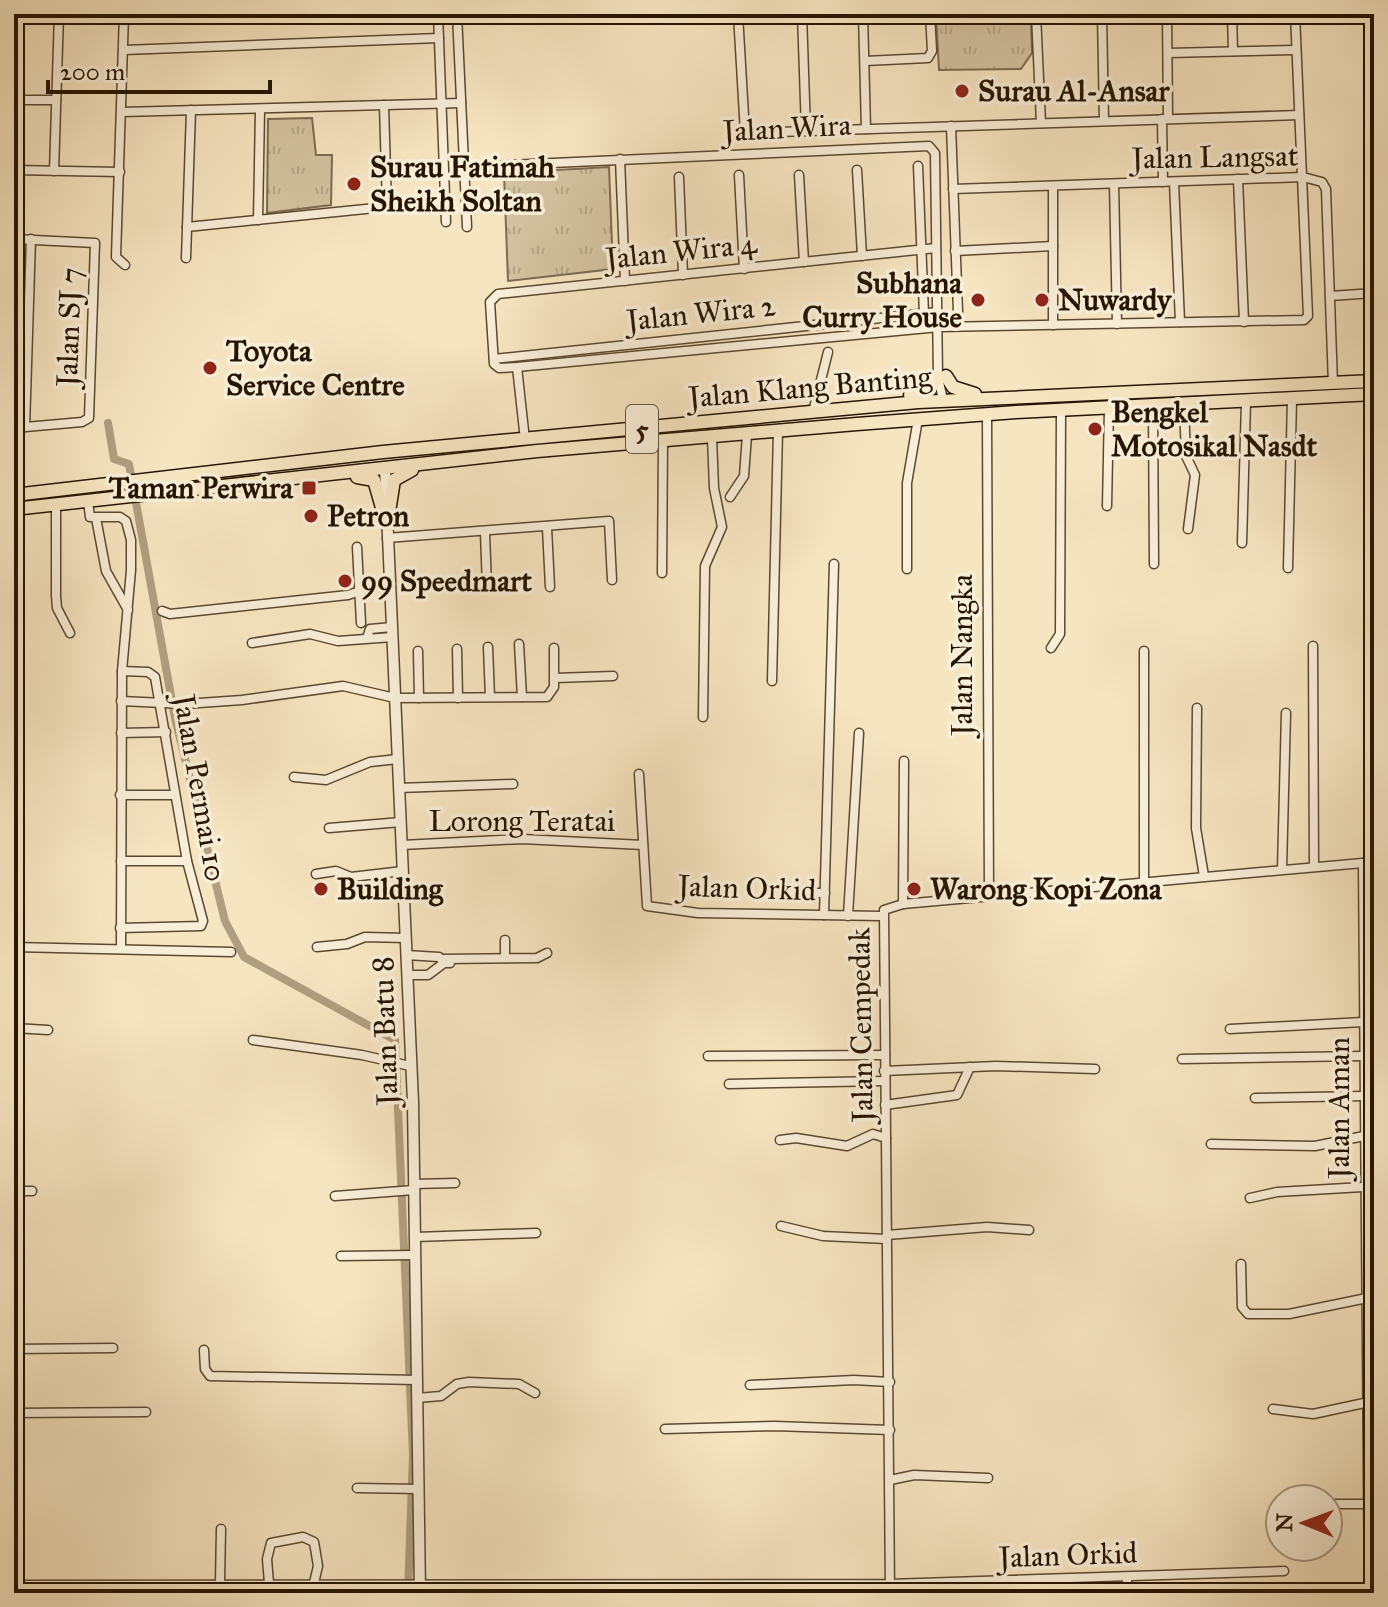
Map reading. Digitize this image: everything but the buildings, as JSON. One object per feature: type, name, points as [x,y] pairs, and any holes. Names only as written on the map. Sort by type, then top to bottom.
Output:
[{"type":"highway","points":[[832,409],[923,393],[942,376],[961,392],[1036,396]]},
{"type":"highway","name":"Jalan Klang Banting","points":[[14,495],[341,456],[832,409],[943,400],[1374,381]]},
{"type":"highway","name":"Jalan Klang Banting","points":[[14,509],[490,456],[848,424],[1372,394]]},
{"type":"highway","points":[[848,424],[933,411],[943,400],[953,410],[1016,412]]},
{"type":"highway","points":[[341,456],[347,461],[372,459],[385,468],[401,456],[456,450],[483,442]]},
{"type":"highway","points":[[387,532],[392,485],[402,472],[490,456]]},
{"type":"highway","points":[[289,479],[369,477],[377,487],[387,532]]},
{"type":"street","points":[[54,171],[59,14]]},
{"type":"street","points":[[124,14],[116,257],[125,265]]},
{"type":"street","points":[[438,14],[446,222]]},
{"type":"street","points":[[457,14],[467,227]]},
{"type":"street","points":[[788,14],[738,15],[745,133],[1299,115]]},
{"type":"street","points":[[802,14],[806,131]]},
{"type":"street","points":[[863,14],[866,129]]},
{"type":"street","points":[[865,61],[928,58],[932,51],[930,14]]},
{"type":"street","points":[[1036,14],[1041,123]]},
{"type":"street","points":[[1102,14],[1104,121]]},
{"type":"street","points":[[1163,182],[1167,14]]},
{"type":"street","points":[[1232,14],[1233,51]]},
{"type":"street","points":[[494,359],[499,368],[517,367],[939,327],[1304,320],[1308,316],[1295,14]]},
{"type":"street","points":[[124,50],[439,38]]},
{"type":"street","points":[[1168,53],[1296,50]]},
{"type":"street","points":[[14,100],[56,100]]},
{"type":"street","points":[[122,112],[461,103]]},
{"type":"street","points":[[384,105],[387,207]]},
{"type":"street","points":[[258,220],[260,109]]},
{"type":"street","points":[[186,258],[191,110]]},
{"type":"street","points":[[951,126],[958,312]]},
{"type":"street","name":"Jalan Wira","points":[[464,167],[929,146],[935,153]]},
{"type":"street","points":[[943,400],[935,153],[952,153]]},
{"type":"street","points":[[620,159],[625,281]]},
{"type":"street","points":[[918,166],[924,314]]},
{"type":"street","points":[[14,170],[120,172]]},
{"type":"street","points":[[857,170],[862,256]]},
{"type":"street","points":[[739,175],[744,269]]},
{"type":"street","points":[[799,175],[804,262]]},
{"type":"street","points":[[679,177],[683,275]]},
{"type":"street","name":"Jalan Langsat","points":[[953,189],[1303,177],[1324,184],[1333,384]]},
{"type":"street","points":[[1238,179],[1244,322]]},
{"type":"street","points":[[1174,182],[1180,322]]},
{"type":"street","points":[[1114,184],[1117,324]]},
{"type":"street","points":[[1053,186],[1053,325]]},
{"type":"street","points":[[187,227],[445,201]]},
{"type":"street","points":[[14,239],[31,239],[25,427],[14,428]]},
{"type":"street","name":"Jalan SJ 7","points":[[25,427],[82,422],[90,413],[95,243],[31,239]]},
{"type":"street","points":[[955,251],[1053,246]]},
{"type":"street","name":"Jalan Wira 4","points":[[494,359],[490,302],[495,296],[936,248]]},
{"type":"street","points":[[1330,296],[1374,293]]},
{"type":"street","name":"Jalan Wira 2","points":[[494,359],[938,312]]},
{"type":"street","points":[[813,412],[828,352]]},
{"type":"street","points":[[517,367],[525,440]]},
{"type":"street","points":[[1370,438],[1372,394]]},
{"type":"street","points":[[1288,568],[1292,399]]},
{"type":"street","points":[[1242,543],[1246,402]]},
{"type":"street","points":[[1184,405],[1186,456],[1195,475],[1188,529]]},
{"type":"street","points":[[1153,406],[1154,564]]},
{"type":"street","points":[[1107,506],[1109,408]]},
{"type":"street","points":[[1051,648],[1060,634],[1061,411]]},
{"type":"street","name":"Jalan Nangka","points":[[987,415],[989,896]]},
{"type":"street","points":[[907,569],[907,483],[918,419]]},
{"type":"street","points":[[772,681],[778,431]]},
{"type":"street","points":[[730,497],[744,476],[747,435]]},
{"type":"street","points":[[703,717],[705,566],[722,527],[714,488],[712,438]]},
{"type":"street","points":[[662,573],[663,442]]},
{"type":"street","name":"Jalan Batu 8","points":[[385,468],[406,938],[406,1065],[415,1237],[411,1255],[409,1381],[417,1398],[418,1588]]},
{"type":"street","points":[[88,501],[88,515],[96,518],[120,517],[129,529],[131,570],[121,701],[121,949]]},
{"type":"street","points":[[56,506],[56,596],[70,633]]},
{"type":"street","points":[[96,518],[106,571],[128,610]]},
{"type":"street","points":[[387,532],[413,537],[609,521],[612,580]]},
{"type":"street","points":[[547,528],[550,587]]},
{"type":"street","points":[[485,533],[487,587]]},
{"type":"street","points":[[357,547],[361,623]]},
{"type":"street","points":[[824,915],[834,564]]},
{"type":"street","points":[[162,611],[170,614],[339,596],[390,581]]},
{"type":"street","points":[[252,643],[310,634],[338,641],[367,638],[370,629],[392,632]]},
{"type":"street","points":[[519,644],[522,697]]},
{"type":"street","points":[[1313,646],[1314,866]]},
{"type":"street","points":[[488,647],[490,697]]},
{"type":"street","points":[[121,701],[185,704],[292,695],[343,686],[395,698],[547,697],[555,678],[554,648]]},
{"type":"street","points":[[457,649],[458,698]]},
{"type":"street","points":[[418,651],[419,698]]},
{"type":"street","points":[[1144,651],[1144,882]]},
{"type":"street","name":"Jalan Permai 10","points":[[120,928],[185,928],[201,926],[203,921],[187,861],[162,702],[152,673],[122,671]]},
{"type":"street","points":[[555,678],[613,676]]},
{"type":"street","points":[[1197,708],[1196,828],[1204,876]]},
{"type":"street","points":[[1282,869],[1286,713]]},
{"type":"street","points":[[121,733],[166,732]]},
{"type":"street","points":[[848,916],[859,733]]},
{"type":"street","points":[[294,777],[326,780],[370,762],[398,759]]},
{"type":"street","points":[[903,904],[904,761]]},
{"type":"street","name":"Jalan Orkid","points":[[639,774],[644,896],[649,908],[698,913],[881,916]]},
{"type":"street","points":[[399,788],[513,784]]},
{"type":"street","points":[[120,795],[175,795]]},
{"type":"street","points":[[329,828],[401,822]]},
{"type":"street","name":"Lorong Teratai","points":[[402,845],[522,839],[643,845]]},
{"type":"street","points":[[121,861],[187,861]]},
{"type":"street","name":"Jalan Cempedak","points":[[890,1589],[890,1382],[881,916],[887,907],[903,904],[1374,862]]},
{"type":"street","name":"Jalan Aman","points":[[1363,863],[1356,1022],[1363,1041],[1357,1056],[1364,1136],[1363,1187],[1369,1242],[1371,1587]]},
{"type":"street","points":[[316,874],[336,871],[351,877],[403,871]]},
{"type":"street","points":[[786,893],[825,893]]},
{"type":"street","points":[[317,947],[337,947],[365,937],[406,938]]},
{"type":"street","points":[[505,940],[505,958]]},
{"type":"street","points":[[14,947],[231,952]]},
{"type":"street","points":[[407,975],[428,975],[443,961],[537,958],[547,953]]},
{"type":"street","points":[[406,955],[477,963]]},
{"type":"street","points":[[1230,1029],[1356,1022]]},
{"type":"street","points":[[14,1028],[48,1030]]},
{"type":"street","points":[[253,1040],[406,1065]]},
{"type":"street","points":[[1363,1041],[1374,1042]]},
{"type":"street","points":[[708,1056],[885,1055]]},
{"type":"street","points":[[1182,1059],[1357,1056]]},
{"type":"street","points":[[884,1071],[970,1067],[1095,1069]]},
{"type":"street","points":[[885,1105],[957,1095],[970,1067]]},
{"type":"street","points":[[729,1084],[885,1081]]},
{"type":"street","points":[[1255,1098],[1361,1096]]},
{"type":"street","points":[[780,1140],[796,1138],[847,1146],[866,1136],[886,1138]]},
{"type":"street","points":[[1211,1144],[1315,1146],[1364,1136]]},
{"type":"street","points":[[1363,1169],[1374,1170]]},
{"type":"street","points":[[335,1196],[455,1183]]},
{"type":"street","points":[[1250,1198],[1277,1192],[1363,1187]]},
{"type":"street","points":[[14,1191],[32,1191]]},
{"type":"street","points":[[781,1226],[823,1236],[887,1237],[987,1227],[1029,1230]]},
{"type":"street","points":[[415,1237],[536,1233]]},
{"type":"street","points":[[341,1256],[411,1255]]},
{"type":"street","points":[[1241,1264],[1242,1307],[1248,1314],[1289,1314],[1367,1298]]},
{"type":"street","points":[[14,1349],[113,1348]]},
{"type":"street","points":[[204,1350],[205,1369],[210,1376],[409,1381]]},
{"type":"street","points":[[750,1385],[854,1380],[890,1382]]},
{"type":"street","points":[[417,1398],[441,1396],[457,1384],[469,1382],[519,1384],[535,1393]]},
{"type":"street","points":[[1273,1409],[1313,1414],[1369,1402]]},
{"type":"street","points":[[14,1413],[146,1412]]},
{"type":"street","points":[[665,1429],[775,1426],[890,1430]]},
{"type":"street","points":[[890,1480],[914,1475],[988,1478]]},
{"type":"street","points":[[357,1488],[416,1489]]},
{"type":"street","points":[[1344,1506],[1371,1509]]},
{"type":"street","points":[[220,1583],[221,1529]]},
{"type":"street","points":[[265,1586],[271,1543],[303,1537],[314,1542],[317,1550],[314,1583]]},
{"type":"street","name":"Jalan Orkid","points":[[14,1585],[220,1583],[265,1586],[314,1583],[418,1588],[890,1589],[1284,1571]]},
{"type":"street","points":[[1127,1578],[1127,1593]]},
{"type":"street","points":[[191,1583],[191,1593]]},
{"type":"green space","points":[[936,14],[1031,14],[1032,53],[1021,69],[939,70]]},
{"type":"green space","points":[[312,118],[316,155],[332,155],[331,205],[267,213],[268,119]]},
{"type":"green space","points":[[609,167],[613,269],[508,281],[504,173]]},
{"type":"waterway","points":[[108,423],[114,459],[129,464],[175,718],[225,921],[244,957],[395,1040],[413,1455],[408,1593]]},
{"type":"place","name":"Surau Al-Ansar","points":[[962,91]]},
{"type":"place","name":"Surau Fatimah Sheikh Soltan","points":[[354,184]]},
{"type":"place","name":"Subhana Curry House","points":[[978,300]]},
{"type":"place","name":"Nuwardy","points":[[1042,300]]},
{"type":"place","name":"Toyota Service Centre","points":[[210,368]]},
{"type":"place","name":"Bengkel Motosikal Nasdt","points":[[1095,429]]},
{"type":"place","name":"Taman Perwira","points":[[309,488]]},
{"type":"place","name":"Petron","points":[[311,516]]},
{"type":"place","name":"99 Speedmart","points":[[345,581]]},
{"type":"place","name":"Building","points":[[321,889]]},
{"type":"place","name":"Warong Kopi Zona","points":[[914,889]]}]
